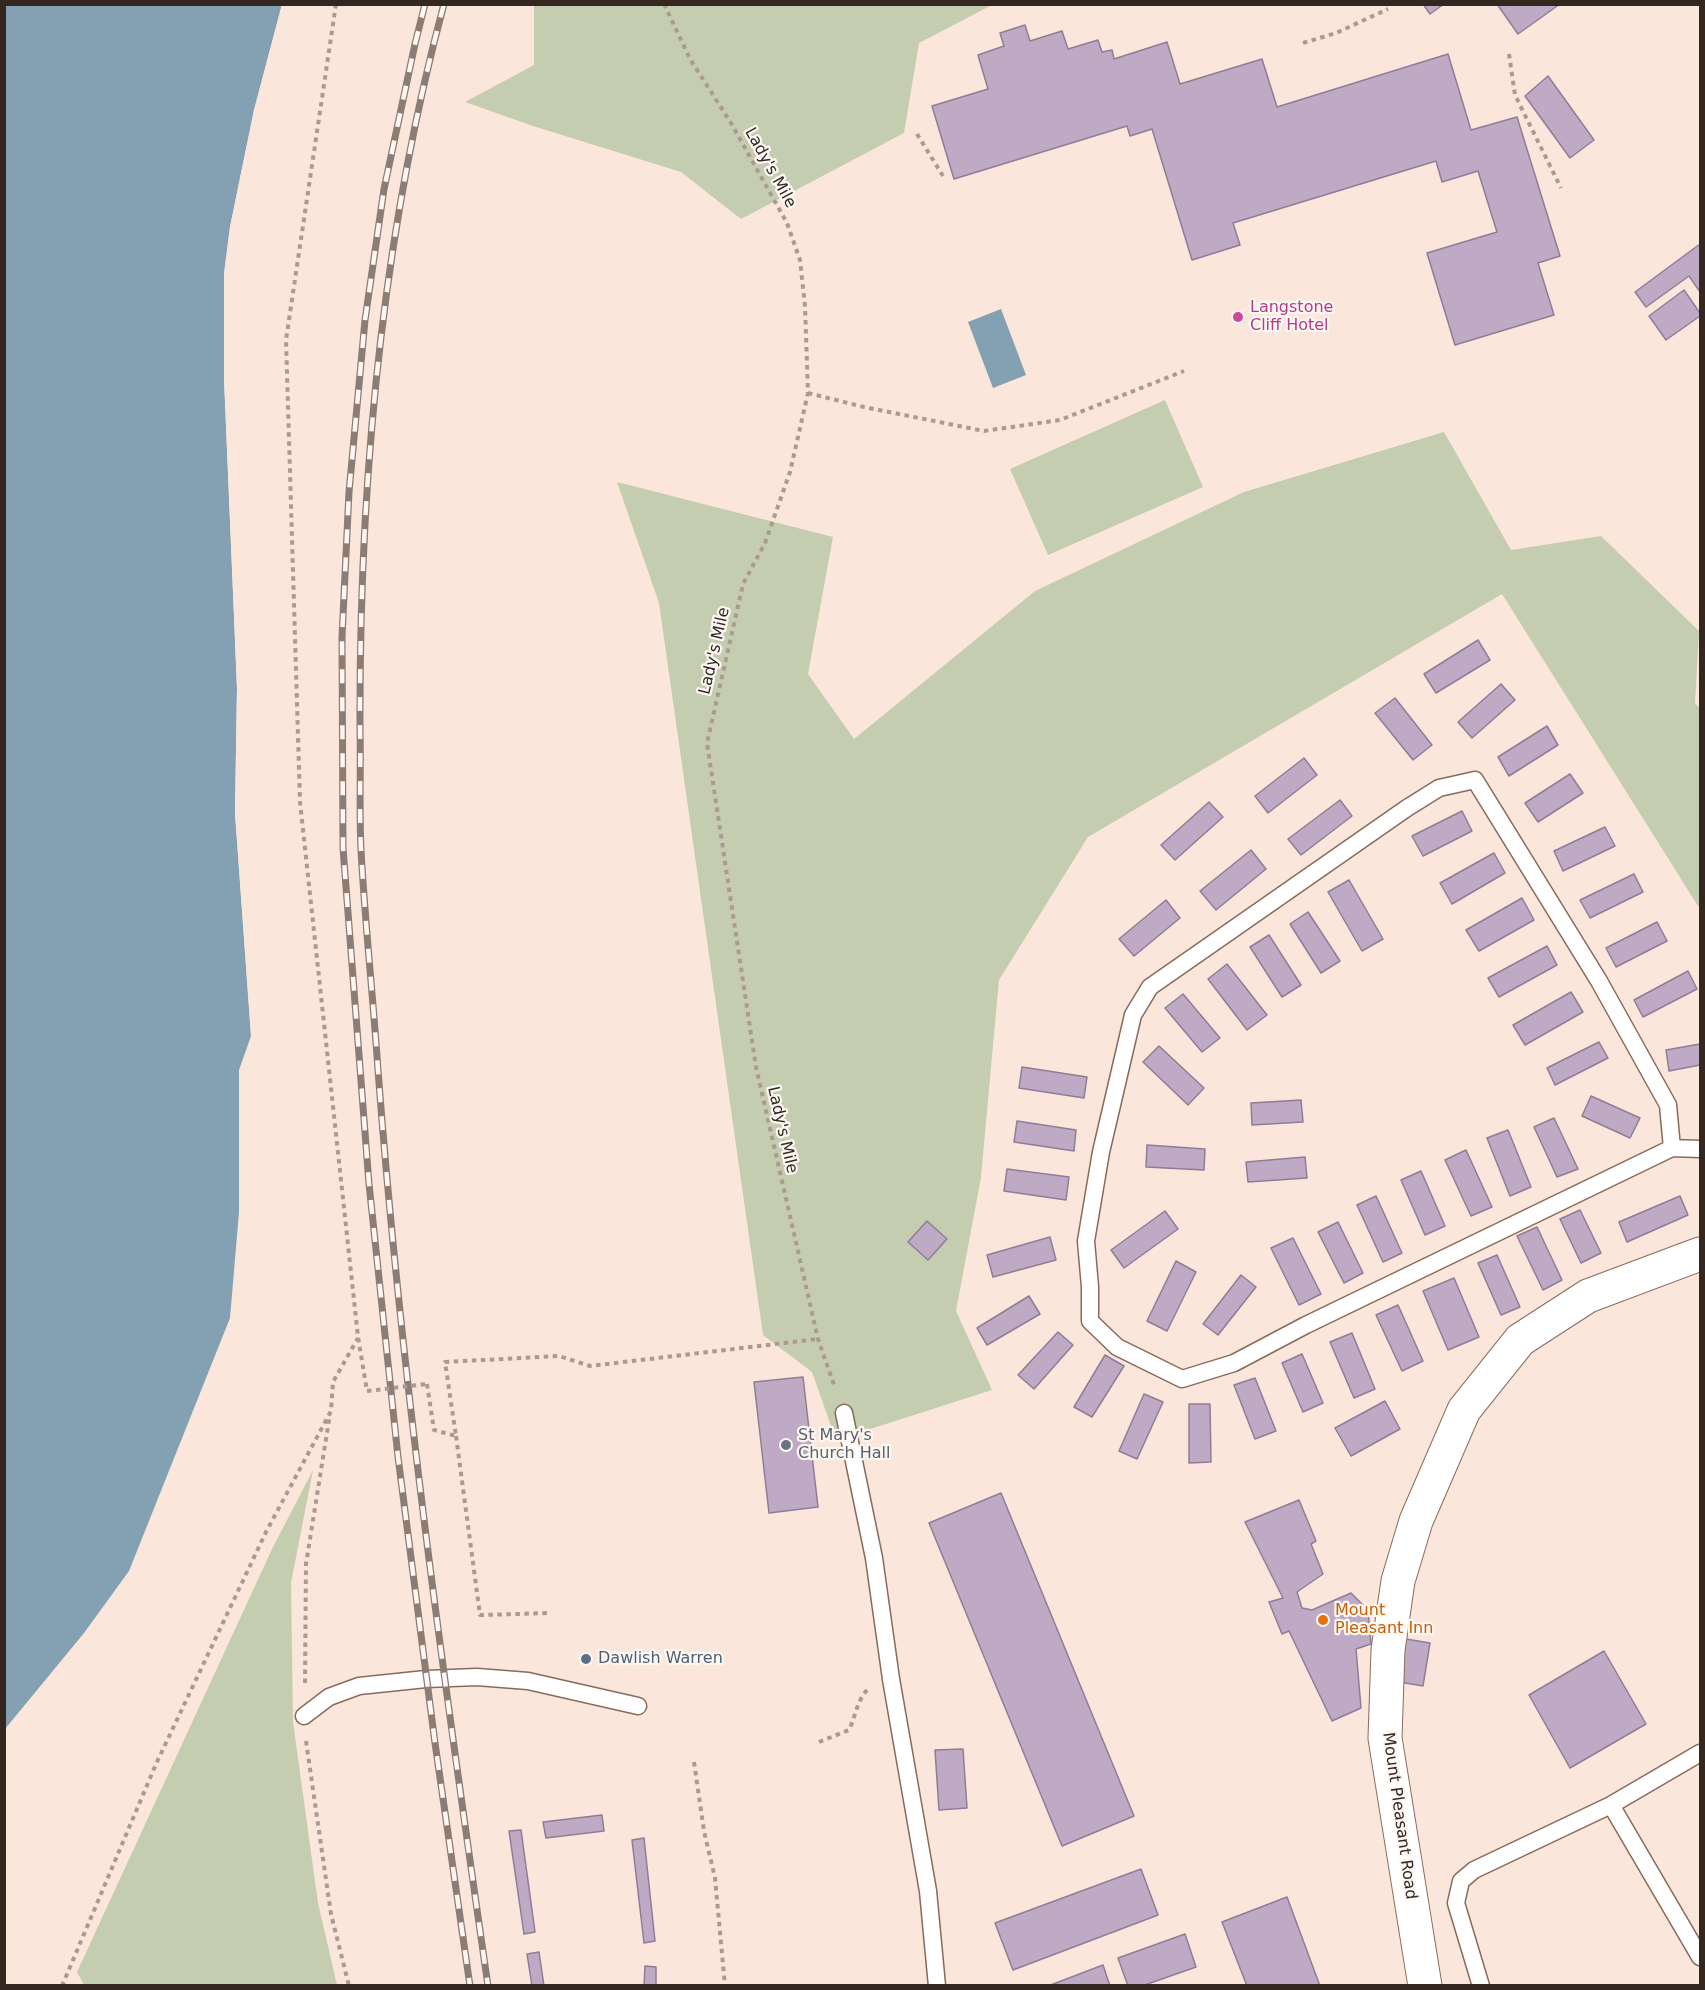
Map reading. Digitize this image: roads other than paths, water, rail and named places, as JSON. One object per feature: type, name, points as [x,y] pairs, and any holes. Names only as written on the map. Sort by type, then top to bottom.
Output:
[{"type":"street","name":"Mount Pleasant Road","points":[[1425,1986],[1385,1738],[1388,1650],[1398,1581],[1416,1521],[1464,1410],[1520,1340],[1588,1296],[1701,1254]]},
{"type":"lane","points":[[1672,1148],[1668,1105],[1599,981],[1492,806],[1475,780],[1439,789],[1407,807],[1149,987],[1133,1015],[1101,1152],[1086,1241],[1090,1321],[1117,1347],[1182,1379],[1234,1362],[1672,1148],[1701,1149]]},
{"type":"lane","points":[[844,1413],[874,1558],[891,1679],[928,1891],[937,1986]]},
{"type":"lane","points":[[304,1716],[329,1697],[359,1686],[426,1679],[477,1677],[528,1681],[638,1706]]},
{"type":"lane","points":[[1481,1986],[1456,1903],[1461,1881],[1474,1870],[1611,1805],[1701,1753]]},
{"type":"lane","points":[[1611,1805],[1701,1957]]},
{"type":"water","points":[[5,5],[282,5],[254,110],[230,227],[224,274],[224,378],[237,688],[235,813],[251,1036],[269,1204],[140,1593],[85,1667],[42,1776],[5,1952]]},
{"type":"water","points":[[1001,309],[1026,375],[993,388],[968,322]]},
{"type":"railway","points":[[425,4],[384,189],[365,320],[349,492],[342,637],[343,848],[369,1184],[398,1457],[435,1743],[470,1986]]},
{"type":"railway","points":[[444,4],[422,92],[404,182],[389,273],[378,364],[364,547],[360,835],[388,1185],[411,1414],[455,1757],[488,1986]]},
{"type":"place","name":"Langstone Cliff Hotel","points":[[1238,317]]},
{"type":"place","name":"St Mary's Church Hall","points":[[786,1445]]},
{"type":"place","name":"Mount Pleasant Inn","points":[[1323,1620]]},
{"type":"place","name":"Dawlish Warren","points":[[586,1659]]}]
